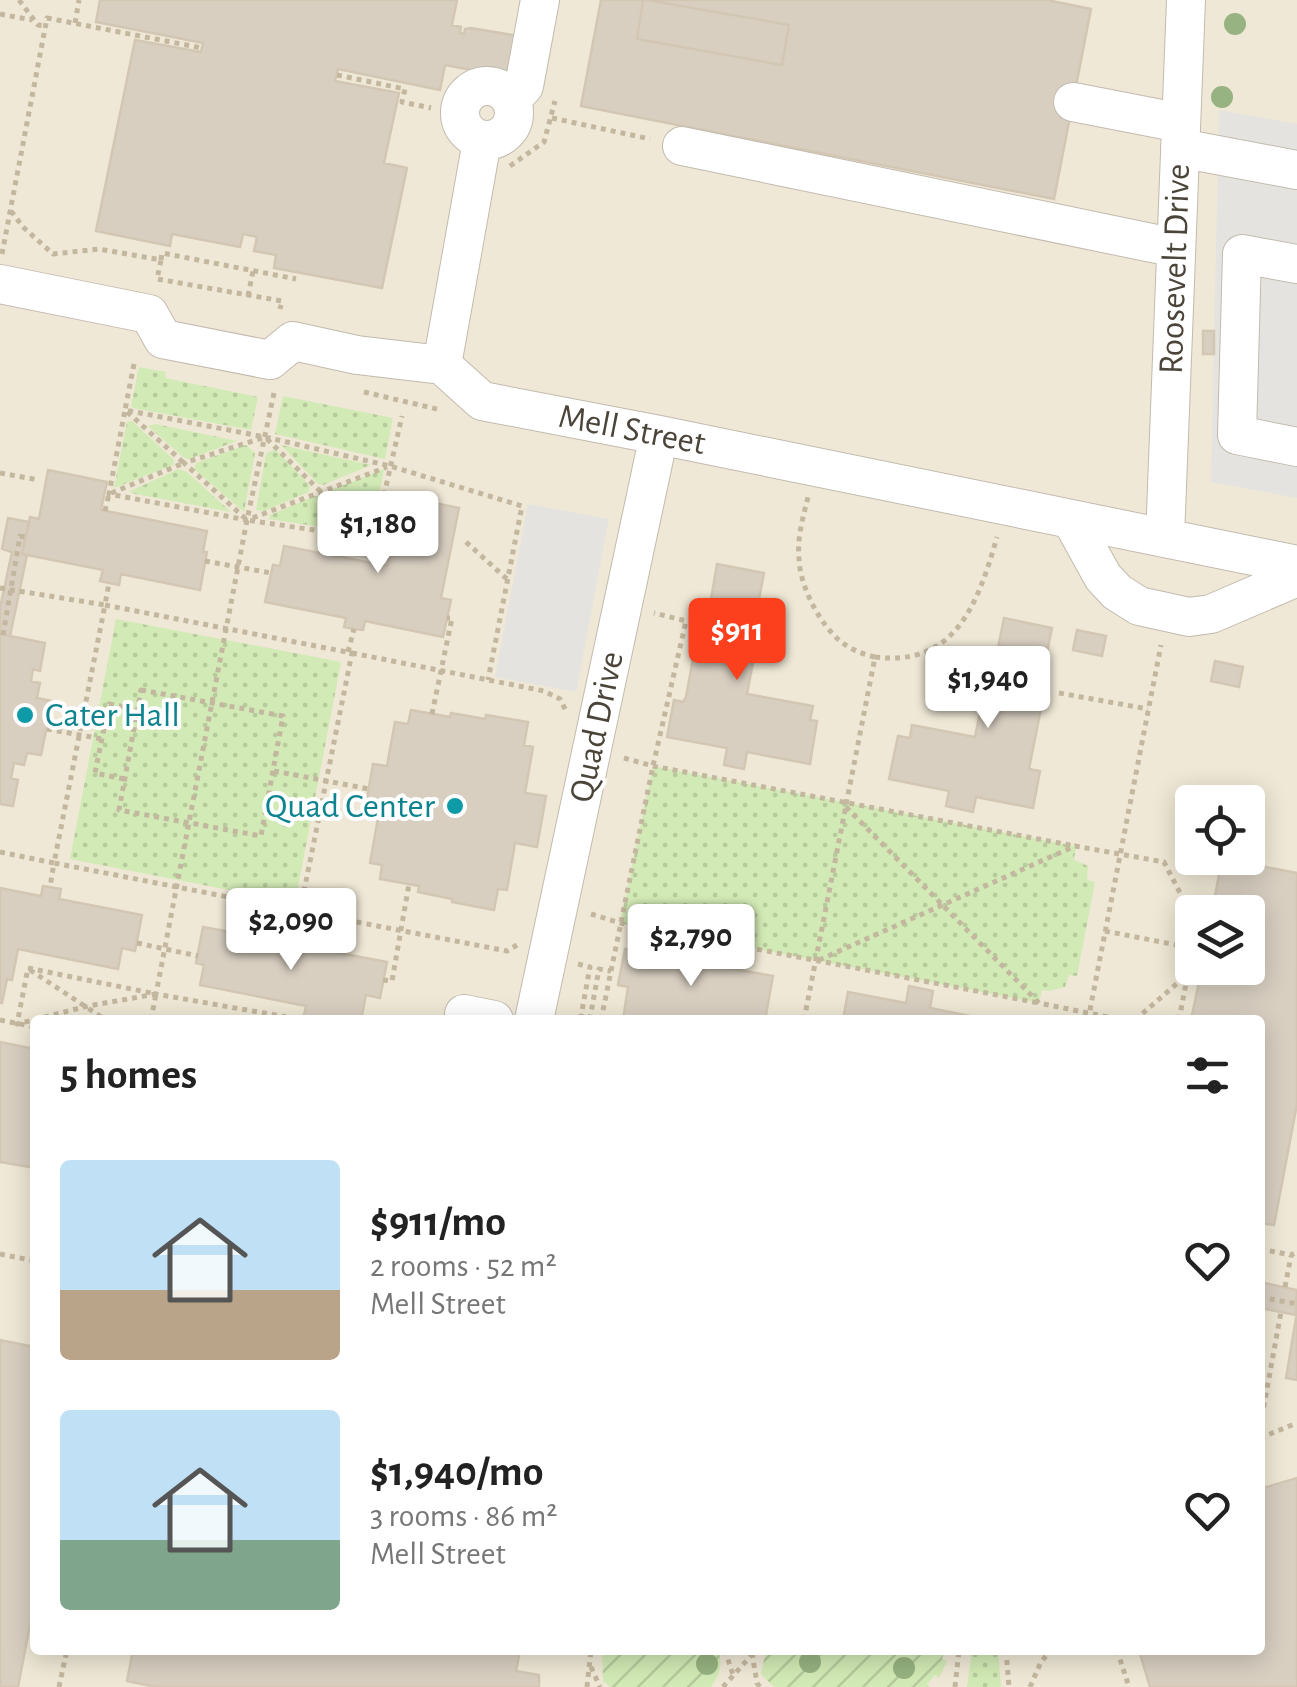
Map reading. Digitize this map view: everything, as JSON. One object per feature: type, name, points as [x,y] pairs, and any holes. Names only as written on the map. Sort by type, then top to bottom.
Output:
[{"type":"street","points":[[0,284],[149,314],[162,340],[270,360],[294,341],[358,355],[442,365],[482,140],[466,131],[461,104],[472,90],[498,88],[512,100],[524,86],[540,0]]},
{"type":"street","name":"Roosevelt Drive","points":[[1164,538],[1186,0]]},
{"type":"street","points":[[1072,102],[1297,170]]},
{"type":"street","points":[[682,146],[1176,248]]},
{"type":"street","points":[[1297,264],[1242,254],[1238,435],[1297,447]]},
{"type":"street","name":"Mell Street","points":[[442,365],[482,401],[1297,564]]},
{"type":"street","name":"Quad Drive","points":[[535,1015],[659,435]]},
{"type":"street","points":[[1071,519],[1104,576],[1117,592],[1139,606],[1190,617],[1211,614],[1297,577]]},
{"type":"path","points":[[20,0],[38,25],[46,26]]},
{"type":"path","points":[[75,23],[80,0]]},
{"type":"path","points":[[0,14],[34,20]]},
{"type":"path","points":[[0,267],[48,18],[202,48]]},
{"type":"path","points":[[336,75],[404,89],[402,102],[431,108]]},
{"type":"path","points":[[552,118],[682,146]]},
{"type":"path","points":[[11,211],[23,228],[53,254],[99,249],[161,260]]},
{"type":"path","points":[[280,313],[282,301],[157,279],[162,253],[296,279]]},
{"type":"path","points":[[248,296],[252,271]]},
{"type":"path","points":[[106,511],[134,364]]},
{"type":"path","points":[[152,1015],[274,391]]},
{"type":"path","points":[[125,410],[390,466],[522,506],[488,680]]},
{"type":"path","points":[[125,410],[247,520]]},
{"type":"path","points":[[374,539],[402,416]]},
{"type":"path","points":[[109,494],[184,463],[265,437]]},
{"type":"path","points":[[265,437],[374,539]]},
{"type":"path","points":[[247,520],[390,466]]},
{"type":"path","points":[[0,473],[39,480]]},
{"type":"path","points":[[109,494],[374,539]]},
{"type":"path","points":[[809,494],[798,558],[806,587],[832,633],[851,648],[875,657],[911,658],[944,642],[975,598],[998,531]]},
{"type":"path","points":[[3,635],[20,536],[25,538]]},
{"type":"path","points":[[466,542],[508,580]]},
{"type":"path","points":[[205,561],[271,573]]},
{"type":"path","points":[[50,887],[109,583]]},
{"type":"path","points":[[0,588],[544,691],[560,699],[570,718]]},
{"type":"path","points":[[432,714],[452,618],[447,618]]},
{"type":"path","points":[[602,1015],[686,621],[670,618]]},
{"type":"path","points":[[296,932],[354,628]]},
{"type":"path","points":[[1089,1015],[1162,637]]},
{"type":"path","points":[[805,1015],[875,657]]},
{"type":"path","points":[[141,690],[283,716],[261,836],[119,810],[137,710],[141,690]]},
{"type":"path","points":[[1058,693],[1148,709]]},
{"type":"path","points":[[124,779],[96,773],[102,739],[109,704],[137,710]]},
{"type":"path","points":[[46,729],[102,739]]},
{"type":"path","points":[[611,754],[846,805],[1164,862],[1181,895]]},
{"type":"path","points":[[273,771],[369,789]]},
{"type":"path","points":[[846,805],[1039,1003]]},
{"type":"path","points":[[816,961],[1075,846]]},
{"type":"path","points":[[0,852],[507,952],[528,937]]},
{"type":"path","points":[[383,980],[392,981],[409,884]]},
{"type":"path","points":[[578,910],[620,922],[1039,1003],[1082,1015]]},
{"type":"path","points":[[1105,930],[1175,946]]},
{"type":"path","points":[[136,943],[198,956]]},
{"type":"path","points":[[568,962],[590,967],[580,1015]]},
{"type":"path","points":[[28,968],[275,1015]]},
{"type":"path","points":[[28,968],[100,1015]]},
{"type":"path","points":[[17,1024],[28,968]]},
{"type":"path","points":[[591,1015],[599,968],[610,971]]},
{"type":"path","points":[[1142,1015],[1176,985]]},
{"type":"path","points":[[1180,1015],[1186,985]]},
{"type":"path","points":[[52,1015],[156,994]]},
{"type":"path","points":[[0,1020],[30,1026]]},
{"type":"path","points":[[17,1024],[30,1021]]},
{"type":"path","points":[[1265,1250],[1294,1253],[1285,1287]]},
{"type":"path","points":[[0,1254],[30,1260]]},
{"type":"path","points":[[1265,1298],[1297,1304]]},
{"type":"path","points":[[1265,1400],[1281,1312]]},
{"type":"path","points":[[1265,1436],[1297,1422]]},
{"type":"path","points":[[59,1687],[65,1655]]},
{"type":"path","points":[[587,1687],[591,1655]]},
{"type":"path","points":[[727,1655],[733,1674]]},
{"type":"path","points":[[723,1687],[751,1655]]},
{"type":"path","points":[[754,1655],[756,1683],[760,1687]]},
{"type":"path","points":[[946,1687],[954,1684],[958,1655]]},
{"type":"path","points":[[1006,1655],[1010,1687]]},
{"type":"path","points":[[1030,1687],[1047,1655]]},
{"type":"path","points":[[1119,1655],[1129,1687]]},
{"type":"path","points":[[590,1664],[600,1687]]},
{"type":"shaded area","points":[[0,0],[1297,0],[1297,1687],[0,1687]]},
{"type":"shaded area","points":[[1219,110],[1297,124],[1297,498],[1211,482]]},
{"type":"shaded area","points":[[528,504],[609,519],[576,692],[495,677]]},
{"type":"green space","points":[[139,367],[166,372],[165,378],[258,397],[251,430],[133,408]]},
{"type":"green space","points":[[283,396],[393,418],[385,459],[275,434]]},
{"type":"green space","points":[[132,421],[174,460],[173,465],[114,488],[127,422]]},
{"type":"green space","points":[[155,424],[237,441],[189,459],[148,426]]},
{"type":"green space","points":[[246,445],[255,453],[244,512],[194,469],[196,463]]},
{"type":"green space","points":[[281,445],[371,465],[318,484]]},
{"type":"green space","points":[[275,449],[310,486],[309,492],[264,511],[256,510],[266,454]]},
{"type":"green space","points":[[179,469],[187,472],[231,512],[130,491]]},
{"type":"green space","points":[[384,469],[372,534],[330,496],[331,490]]},
{"type":"green space","points":[[321,497],[354,532],[269,519],[270,515]]},
{"type":"green space","points":[[116,619],[341,662],[295,903],[70,859]]},
{"type":"green space","points":[[653,766],[1076,846],[1074,860],[1088,866],[1087,880],[1095,882],[1077,976],[1069,975],[1065,987],[1042,990],[1039,1003],[620,923]]},
{"type":"green space","points":[[602,1655],[719,1655],[720,1670],[711,1687],[610,1687],[603,1681]]},
{"type":"green space","points":[[765,1655],[943,1655],[942,1659],[947,1661],[939,1678],[935,1675],[927,1684],[930,1687],[774,1687],[761,1674]]},
{"type":"green space","points":[[971,1655],[998,1655],[1001,1687],[967,1687]]},
{"type":"building","points":[[100,0],[457,0],[452,25],[461,27],[460,33],[471,28],[518,36],[509,77],[445,65],[440,90],[338,69],[335,81],[399,93],[384,163],[407,168],[382,288],[274,268],[276,255],[254,251],[257,237],[243,234],[240,247],[172,234],[170,246],[96,231],[135,40],[201,52],[203,43],[96,22]]},
{"type":"building","points":[[601,0],[643,0],[637,39],[782,65],[789,25],[647,0],[1047,0],[1091,9],[1054,199],[581,106]]},
{"type":"building","points":[[601,0],[1047,0],[1091,9],[1054,199],[581,106]]},
{"type":"building","points":[[1203,331],[1214,331],[1214,354],[1203,354]]},
{"type":"building","points":[[48,470],[107,482],[101,510],[207,531],[200,590],[121,574],[119,585],[100,581],[103,570],[22,554],[30,517],[39,519]]},
{"type":"building","points":[[401,496],[459,508],[441,598],[451,600],[443,637],[365,621],[363,630],[354,629],[344,627],[346,618],[265,602],[273,565],[280,566],[284,546],[387,566]]},
{"type":"building","points":[[8,518],[29,522],[22,554],[27,555],[10,636],[0,634],[0,608],[12,552],[2,549]]},
{"type":"building","points":[[717,564],[764,573],[755,620],[761,621],[747,694],[813,706],[810,720],[817,721],[810,764],[747,752],[744,769],[724,765],[727,748],[667,737],[674,700],[683,702],[686,697],[702,610],[709,611]]},
{"type":"building","points":[[1004,618],[1052,628],[1043,672],[1048,673],[1029,769],[1040,771],[1033,808],[976,797],[973,812],[946,806],[949,791],[889,779],[898,736],[910,738],[912,725],[975,737],[990,662],[995,663]]},
{"type":"building","points":[[1077,630],[1106,636],[1102,656],[1073,650]]},
{"type":"building","name":"Cater Hall","points":[[0,634],[45,643],[40,671],[33,669],[31,681],[40,683],[37,698],[52,701],[41,755],[27,753],[24,765],[14,763],[11,778],[18,780],[13,806],[0,804]]},
{"type":"building","points":[[1215,661],[1243,667],[1239,687],[1211,681]]},
{"type":"building","name":"Quad Center","points":[[411,710],[528,722],[524,745],[533,747],[525,793],[546,796],[537,847],[515,843],[507,890],[498,889],[494,910],[418,892],[419,886],[380,879],[382,865],[370,863],[378,818],[364,816],[373,764],[387,766],[395,722],[408,724]]},
{"type":"building","points":[[1265,867],[1297,873],[1297,1104],[1274,1225],[1265,1224],[1265,1015],[1192,1015],[1198,985],[1265,985],[1265,895],[1215,895],[1219,875],[1265,875]]},
{"type":"building","points":[[43,886],[61,889],[59,899],[142,915],[135,951],[122,948],[118,969],[18,949],[12,980],[7,979],[0,1003],[0,888],[41,896]]},
{"type":"building","points":[[203,927],[285,942],[287,931],[306,935],[303,946],[387,962],[380,998],[366,995],[362,1015],[304,1015],[306,1006],[200,985],[204,965],[196,963]]},
{"type":"building","points":[[692,945],[715,950],[712,965],[773,976],[766,1015],[624,1015],[628,987],[618,985],[625,949],[689,961]]},
{"type":"building","points":[[909,986],[933,991],[930,1008],[965,1015],[844,1015],[848,992],[906,1003]]},
{"type":"building","points":[[0,1042],[30,1048],[30,1167],[0,1162]]},
{"type":"building","points":[[1265,1283],[1297,1290],[1296,1315],[1265,1309]]},
{"type":"building","points":[[1297,1312],[1297,1380],[1286,1378]]},
{"type":"building","points":[[0,1340],[30,1346],[30,1625],[18,1687],[0,1687]]},
{"type":"building","points":[[1297,1478],[1297,1687],[1150,1687],[1140,1655],[1265,1655],[1265,1488]]},
{"type":"building","points":[[132,1655],[519,1655],[516,1671],[539,1675],[539,1687],[156,1687],[127,1681]]},
{"type":"place","name":"Cater Hall","points":[[25,715]]},
{"type":"place","name":"Quad Center","points":[[455,806]]}]
